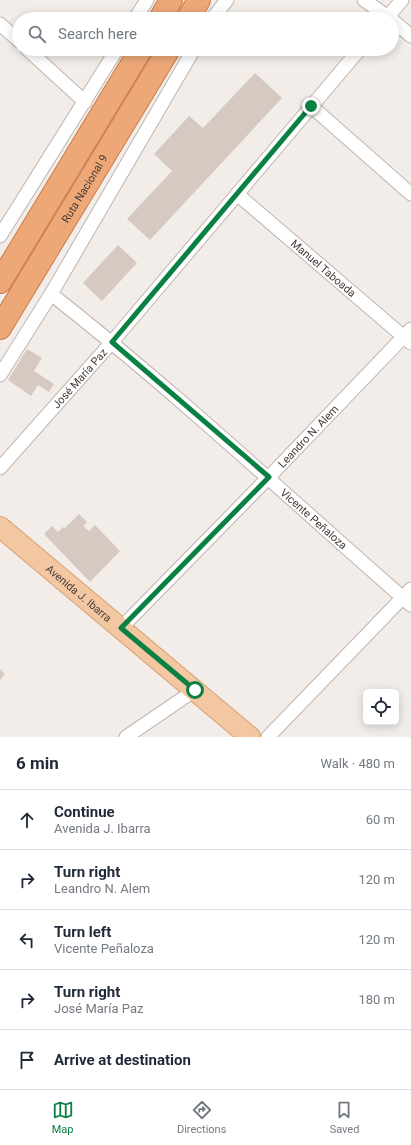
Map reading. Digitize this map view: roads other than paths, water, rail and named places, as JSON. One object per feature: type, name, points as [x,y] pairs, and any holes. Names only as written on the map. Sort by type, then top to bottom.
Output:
[{"type":"highway","points":[[164,12],[171,0]]},
{"type":"highway","points":[[192,12],[199,0]]},
{"type":"highway","points":[[0,282],[137,56]]},
{"type":"highway","name":"Ruta Nacional 9","points":[[0,328],[165,56]]},
{"type":"main road","name":"Avenida J. Ibarra","points":[[0,527],[250,737]]},
{"type":"street","points":[[139,12],[147,0]]},
{"type":"street","points":[[218,12],[227,0]]},
{"type":"street","points":[[364,0],[380,12]]},
{"type":"street","points":[[394,12],[402,0]]},
{"type":"street","points":[[0,24],[12,35]]},
{"type":"street","points":[[399,27],[411,36]]},
{"type":"street","points":[[35,56],[85,102]]},
{"type":"street","points":[[0,236],[113,56]]},
{"type":"street","points":[[0,375],[51,294],[190,56]]},
{"type":"street","name":"José María Paz","points":[[0,468],[112,342],[354,56]]},
{"type":"street","points":[[311,106],[411,194]]},
{"type":"street","name":"Manuel Taboada","points":[[237,194],[408,336]]},
{"type":"street","name":"Vicente Peñaloza","points":[[51,294],[112,342],[408,598]]},
{"type":"street","name":"Leandro N. Alem","points":[[121,628],[408,336]]},
{"type":"street","points":[[268,737],[408,598]]},
{"type":"street","points":[[126,737],[195,690]]}]
